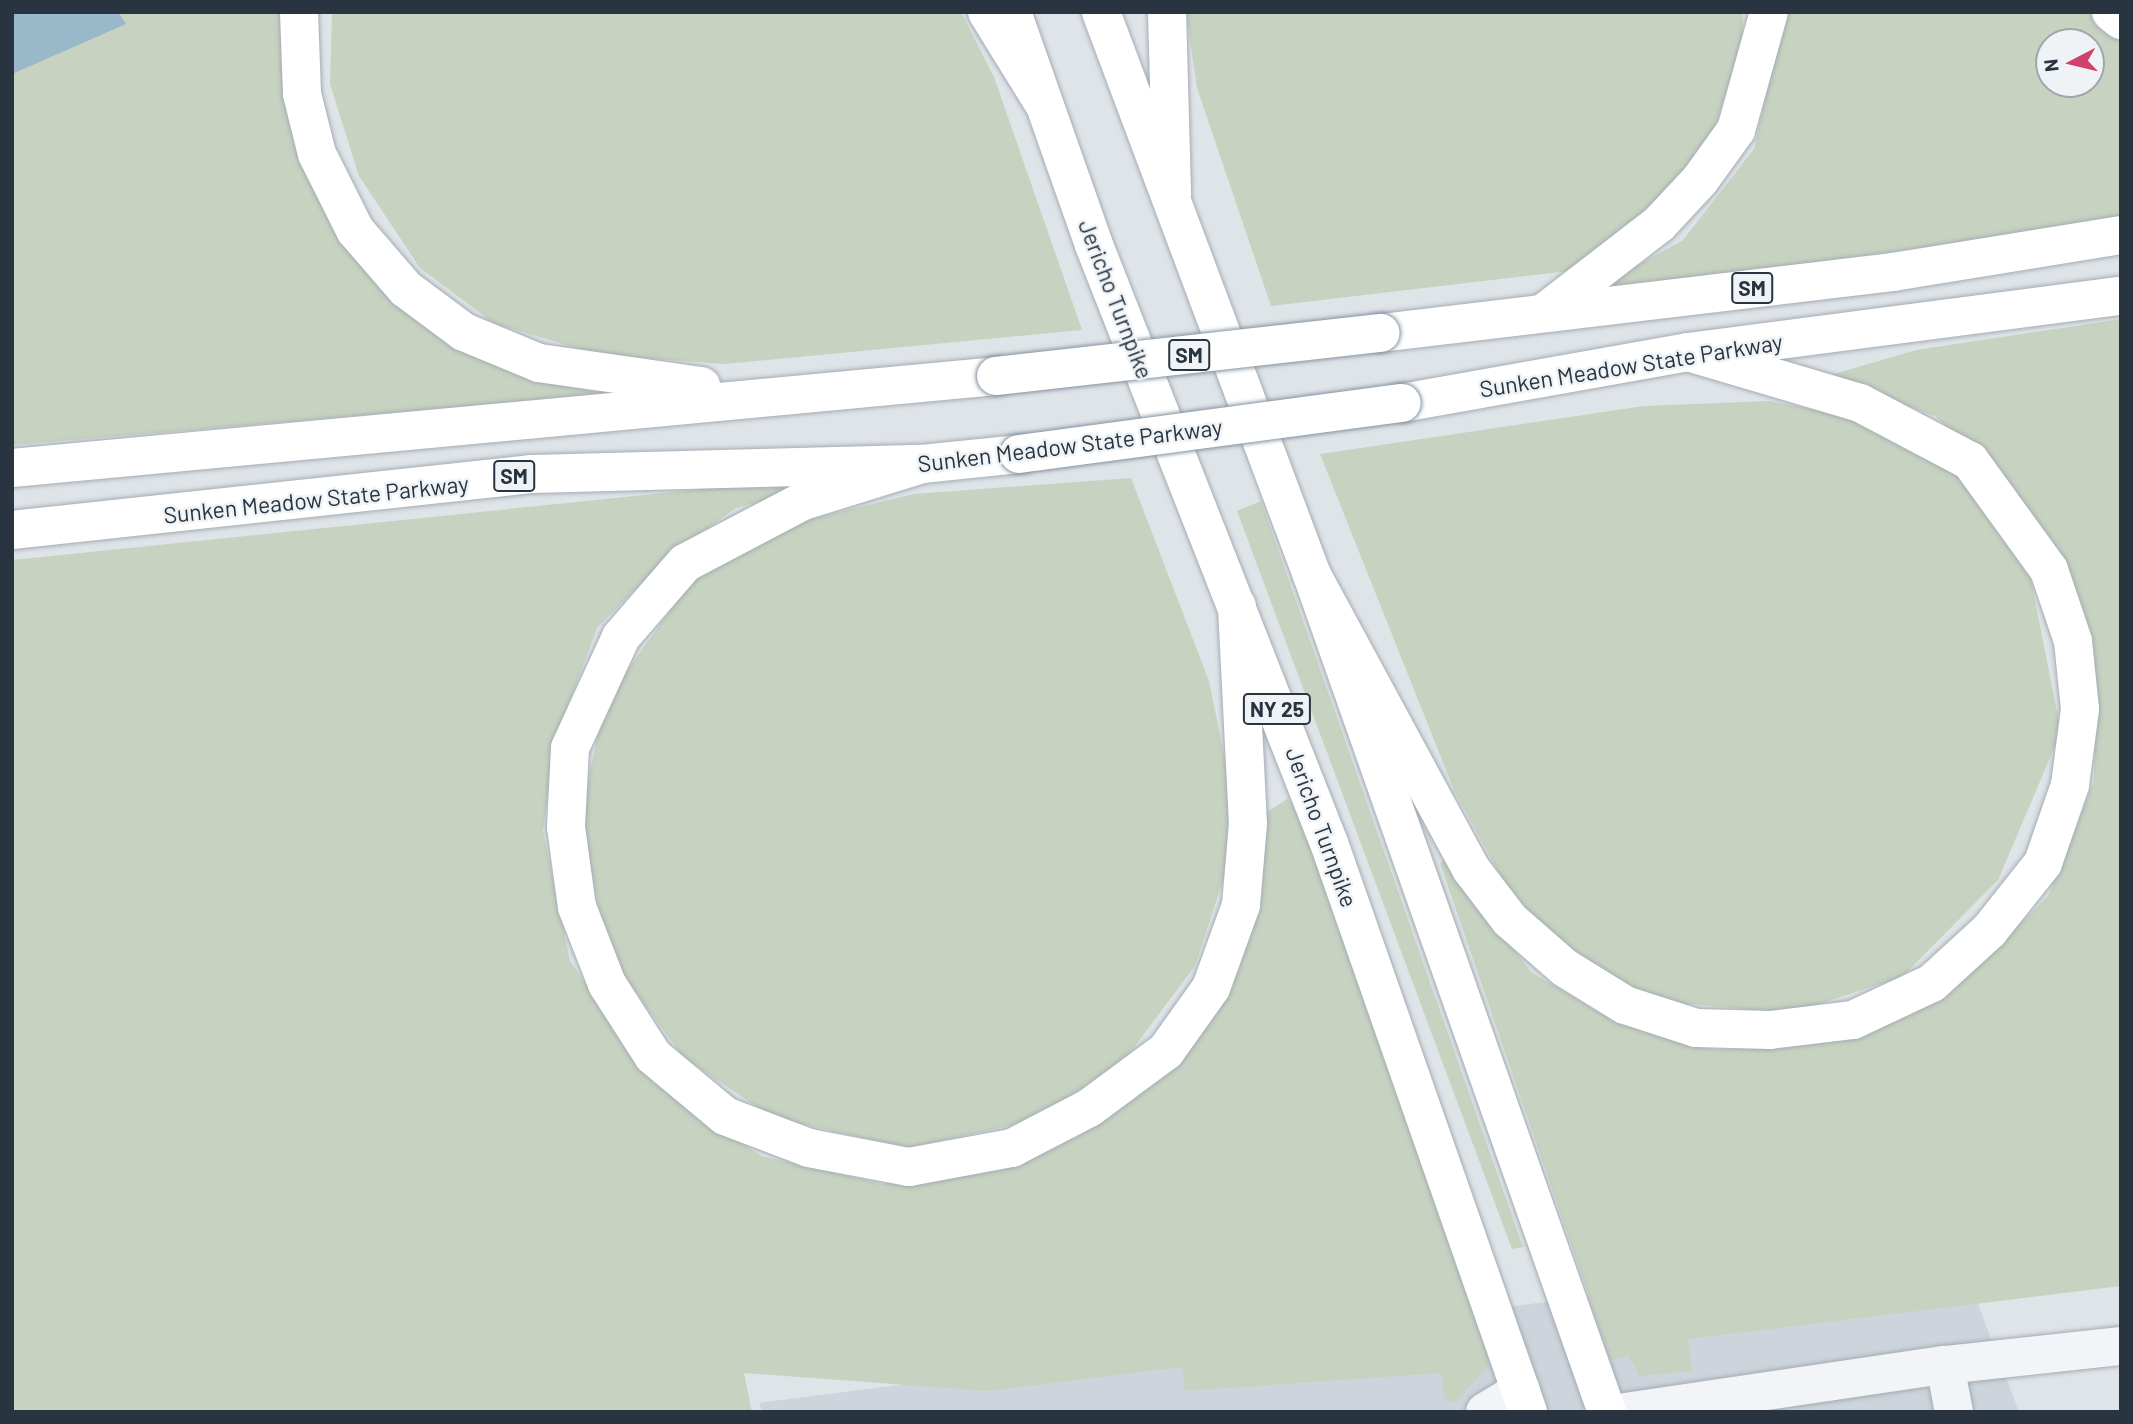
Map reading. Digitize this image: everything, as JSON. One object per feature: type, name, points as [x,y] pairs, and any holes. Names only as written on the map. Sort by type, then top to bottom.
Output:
[{"type":"main road","points":[[299,12],[302,94],[317,153],[355,230],[406,289],[464,332],[539,363],[780,394]]},
{"type":"main road","points":[[987,12],[1042,101]]},
{"type":"main road","name":"Jericho Turnpike","points":[[1012,12],[1042,101],[1329,843],[1525,1401]]},
{"type":"main road","points":[[1101,12],[1172,195],[1312,575],[1607,1412]]},
{"type":"main road","points":[[1167,12],[1172,195]]},
{"type":"main road","points":[[1545,312],[1659,225],[1707,170],[1736,130],[1769,12]]},
{"type":"main road","points":[[2111,12],[2121,20]]},
{"type":"main road","name":"SM","points":[[12,468],[780,394],[996,376],[1893,272],[2121,235]]},
{"type":"main road","name":"Sunken Meadow State Parkway","points":[[12,530],[532,474],[922,464],[1402,403],[1689,352],[2121,296]]},
{"type":"main road","points":[[1312,575],[1471,869],[1510,920],[1565,968],[1625,1006],[1696,1028],[1770,1030],[1853,1020],[1932,983],[1989,931],[2043,863],[2070,785],[2080,709],[2073,641],[2049,570],[1970,461],[1860,402],[1689,352]]},
{"type":"main road","points":[[922,464],[803,501],[685,563],[621,638],[570,748],[566,827],[577,907],[607,984],[653,1056],[724,1116],[809,1148],[909,1167],[1012,1148],[1089,1108],[1167,1051],[1210,988],[1241,905],[1248,824],[1237,606]]},
{"type":"lane","points":[[1625,1412],[1945,1365],[2121,1346]]},
{"type":"lane","points":[[1945,1365],[1954,1412]]},
{"type":"lane","points":[[1485,1412],[1525,1401]]},
{"type":"shaded area","points":[[1957,1249],[2019,1412],[762,1412],[759,1403]]},
{"type":"green space","points":[[12,12],[284,12],[288,116],[334,232],[415,319],[504,366],[605,395],[12,445]]},
{"type":"green space","points":[[332,12],[961,12],[994,77],[1082,330],[725,364],[601,355],[495,324],[420,268],[359,176],[330,84]]},
{"type":"green space","points":[[1186,12],[1743,12],[1742,47],[1707,150],[1646,227],[1569,271],[1271,306],[1197,88]]},
{"type":"green space","points":[[1784,12],[2093,12],[2121,33],[2121,220],[1586,294],[1683,240],[1754,149]]},
{"type":"green space","points":[[2121,319],[2121,1286],[1688,1339],[1692,1371],[1639,1376],[1629,1356],[1611,1360],[1440,863],[1445,859],[1531,972],[1614,1021],[1714,1050],[1804,1046],[1878,1025],[1975,969],[2048,896],[2094,781],[2096,679],[2070,573],[2013,487],[1935,416],[1824,377],[1916,350]]},
{"type":"green space","points":[[1768,401],[1855,417],[1958,473],[2030,575],[2061,732],[1998,880],[1902,977],[1791,1013],[1666,1002],[1589,967],[1511,895],[1454,790],[1320,454],[1644,406]]},
{"type":"green space","points":[[840,475],[841,480],[736,508],[668,556],[597,628],[555,741],[543,831],[570,961],[653,1082],[761,1156],[883,1184],[995,1167],[1077,1137],[1149,1087],[1264,814],[1287,799],[1299,809],[1497,1345],[1488,1366],[1455,1403],[1445,1399],[1441,1373],[1185,1391],[1182,1367],[987,1391],[744,1373],[752,1412],[12,1412],[12,560]]},
{"type":"green space","points":[[1131,478],[1209,681],[1229,780],[1226,871],[1195,966],[1123,1062],[1031,1121],[908,1148],[772,1117],[683,1057],[609,955],[580,819],[605,701],[693,579],[810,519],[914,494]]},
{"type":"green space","points":[[1261,501],[1523,1247],[1512,1249],[1237,511]]},
{"type":"water","points":[[12,12],[118,12],[126,24],[12,74]]}]
